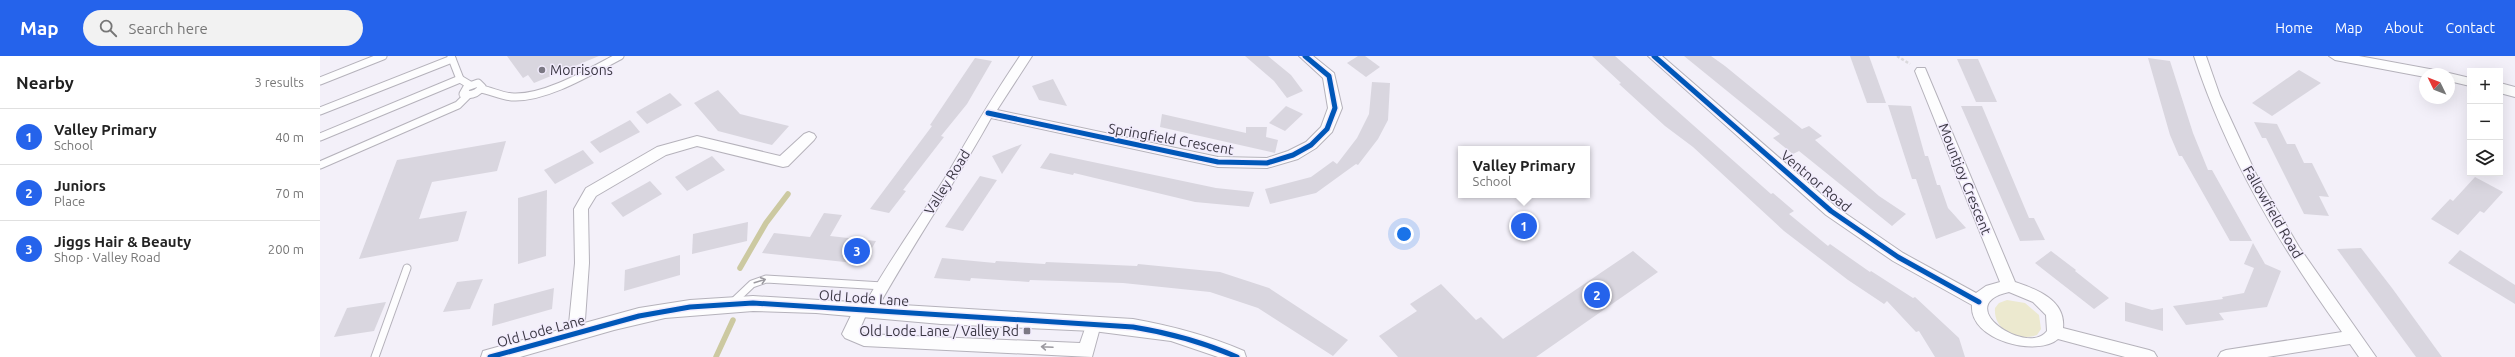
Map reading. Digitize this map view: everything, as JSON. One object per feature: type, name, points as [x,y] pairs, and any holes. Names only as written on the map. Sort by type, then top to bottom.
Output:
[{"type":"street","name":"Valley Road","points":[[865,309],[883,286],[895,264],[952,177],[988,113],[1026,56]]},
{"type":"street","name":"Springfield Crescent","points":[[988,113],[1158,152],[1218,162],[1267,163],[1293,155],[1311,145],[1327,129],[1335,108],[1329,76],[1305,56]]},
{"type":"street","name":"Ventnor Road","points":[[1654,56],[1831,211],[1898,257],[1979,302]]},
{"type":"street","name":"Fallowfield Road","points":[[2200,56],[2211,95],[2258,190],[2302,263],[2368,357]]},
{"type":"street","points":[[2335,56],[2419,71]]},
{"type":"street","name":"Mountjoy Crescent","points":[[1920,71],[2009,286]]},
{"type":"street","points":[[2455,78],[2467,81]]},
{"type":"street","points":[[2503,89],[2515,92]]},
{"type":"street","points":[[576,334],[582,263],[580,209],[591,192],[662,151],[697,141],[783,162],[809,136]]},
{"type":"street","points":[[2009,286],[2032,293],[2048,306],[2055,318],[2055,332],[2048,342],[2022,352],[2001,340],[1987,328],[1979,313],[1979,302],[1988,290],[2009,286]]},
{"type":"street","name":"Old Lode Lane","points":[[490,357],[653,312],[730,304],[768,304],[865,309],[941,316],[1093,324],[1150,330],[1192,338],[1237,357]]},
{"type":"street","name":"Old Lode Lane","points":[[865,309],[850,334],[864,340],[1085,354]]},
{"type":"street","points":[[1085,354],[1093,324]]},
{"type":"street","points":[[2055,332],[2149,357]]},
{"type":"street","points":[[2226,357],[2353,337]]},
{"type":"lane","points":[[320,81],[383,56]]},
{"type":"lane","points":[[320,165],[458,105],[468,95],[481,89],[514,97],[533,94],[568,81],[620,56]]},
{"type":"lane","points":[[320,111],[451,57],[460,79],[470,85]]},
{"type":"lane","points":[[320,137],[460,79]]},
{"type":"lane","points":[[468,95],[463,92],[470,85],[478,83],[482,85],[481,89]]},
{"type":"lane","points":[[375,357],[407,268]]},
{"type":"lane","points":[[730,304],[752,284],[766,279],[883,286]]},
{"type":"shaded area","points":[[2007,300],[2025,303],[2039,315],[2041,329],[2037,335],[2030,337],[2015,336],[2008,333],[1998,323],[1995,316],[1995,308],[1999,303]]},
{"type":"building","name":"Morrisons","points":[[507,56],[599,56],[534,83],[528,75],[523,78]]},
{"type":"building","points":[[1245,56],[1268,56],[1291,75],[1303,91],[1287,98],[1274,81]]},
{"type":"building","points":[[1358,56],[1365,56],[1380,67],[1366,77],[1347,63]]},
{"type":"building","points":[[1592,56],[1615,56],[1771,194],[1773,193],[1794,211],[1789,214],[1828,246],[1830,244],[1870,272],[1871,271],[1913,298],[1915,297],[1959,338],[1965,357],[1935,357],[1919,331],[1916,332],[1887,301],[1884,304],[1848,280],[1784,231],[1693,147],[1665,126],[1619,84],[1621,83]]},
{"type":"building","points":[[1684,56],[1711,56],[1802,129],[1809,126],[1822,136],[1815,140],[1879,196],[1906,214],[1892,226],[1799,151],[1793,154],[1773,138],[1780,134]]},
{"type":"building","points":[[1850,56],[1869,56],[1886,103],[1867,103]]},
{"type":"building","points":[[975,58],[992,61],[967,104],[941,136],[944,137],[903,190],[906,191],[889,213],[870,209],[932,126],[930,125]]},
{"type":"building","points":[[2148,58],[2170,61],[2193,133],[2208,170],[2212,170],[2252,241],[2230,241],[2182,156],[2179,156],[2170,135]]},
{"type":"building","points":[[1957,59],[1978,59],[1997,102],[1976,102]]},
{"type":"building","points":[[2299,70],[2321,83],[2272,116],[2252,103]]},
{"type":"building","points":[[1053,79],[1067,106],[1039,100],[1032,86]]},
{"type":"building","points":[[1372,82],[1390,83],[1388,120],[1378,139],[1358,165],[1356,164],[1316,193],[1270,204],[1265,189],[1311,177],[1333,161],[1337,164],[1357,138],[1369,114]]},
{"type":"building","points":[[718,90],[740,114],[789,126],[772,145],[718,131],[694,103]]},
{"type":"building","points":[[670,93],[682,105],[647,124],[636,112]]},
{"type":"building","points":[[1888,105],[1911,106],[1925,156],[1928,156],[1937,185],[1940,185],[1948,208],[1966,228],[1936,239],[1916,179],[1912,179]]},
{"type":"building","points":[[1286,106],[1303,114],[1285,131],[1269,123]]},
{"type":"building","points":[[1961,106],[1982,106],[2029,218],[2034,218],[2045,240],[2020,241]]},
{"type":"building","points":[[1162,114],[1246,133],[1246,127],[1267,127],[1266,137],[1278,140],[1275,153],[1160,127]]},
{"type":"building","points":[[630,120],[640,132],[600,153],[590,142]]},
{"type":"building","points":[[2254,122],[2277,124],[2287,144],[2295,144],[2304,163],[2312,163],[2329,197],[2319,196],[2329,216],[2304,214],[2266,138],[2262,138]]},
{"type":"building","points":[[506,141],[497,171],[432,182],[419,219],[467,211],[458,241],[359,259],[397,160]]},
{"type":"building","points":[[1022,144],[1002,174],[992,156]]},
{"type":"building","points":[[583,150],[594,163],[555,184],[544,170]]},
{"type":"building","points":[[1050,153],[1216,188],[1254,192],[1249,207],[1195,202],[1074,173],[1073,175],[1040,168]]},
{"type":"building","points":[[712,156],[725,170],[687,191],[675,177]]},
{"type":"building","points":[[980,176],[997,180],[963,231],[945,227]]},
{"type":"building","points":[[2475,177],[2503,192],[2484,213],[2480,211],[2458,235],[2431,219],[2450,199],[2453,201]]},
{"type":"building","points":[[650,181],[662,194],[623,217],[611,203]]},
{"type":"building","points":[[547,190],[546,256],[518,264],[518,198]]},
{"type":"building","points":[[824,213],[842,215],[830,236],[876,241],[863,264],[762,253],[774,233],[810,237]]},
{"type":"building","points":[[748,222],[747,241],[692,254],[693,234]]},
{"type":"building","points":[[2253,243],[2265,264],[2281,271],[2267,307],[2219,313],[2224,320],[2186,325],[2173,306],[2223,299],[2222,297],[2244,293],[2254,268],[2244,264]]},
{"type":"building","points":[[2361,248],[2442,357],[2416,357],[2337,249]]},
{"type":"building","points":[[2460,250],[2515,285],[2515,304],[2448,263]]},
{"type":"building","points":[[1633,251],[1658,272],[1536,357],[1398,357],[1379,336],[1417,311],[1410,304],[1441,284],[1476,320],[1481,317],[1503,339]]},
{"type":"building","points":[[2051,251],[2109,298],[2094,309],[2035,263]]},
{"type":"building","points":[[680,255],[680,275],[624,291],[625,270]]},
{"type":"building","points":[[942,258],[995,263],[996,261],[1045,264],[1046,262],[1137,266],[1138,264],[1220,272],[1269,288],[1348,340],[1333,356],[1258,308],[1210,292],[1123,283],[1030,280],[1029,282],[971,278],[970,281],[934,278]]},
{"type":"building","points":[[483,279],[470,309],[443,312],[457,282]]},
{"type":"building","points":[[554,288],[552,309],[492,326],[494,304]]},
{"type":"building","points":[[386,302],[374,331],[334,337],[347,308]]},
{"type":"building","points":[[2125,302],[2152,310],[2163,308],[2163,331],[2125,321]]},
{"type":"waterway","points":[[740,268],[766,223],[788,194]]},
{"type":"waterway","points":[[716,357],[733,320]]},
{"type":"cycle path","points":[[988,113],[1158,151],[1218,162],[1267,163],[1293,155],[1311,145],[1327,129],[1335,108],[1329,76],[1305,56]]},
{"type":"cycle path","points":[[1654,56],[1831,211],[1898,257],[1979,302]]},
{"type":"cycle path","points":[[490,357],[639,316],[690,307],[753,303],[816,306],[941,316],[1093,323],[1133,327],[1171,333],[1206,343],[1237,357]]},
{"type":"place","name":"Morrisons","points":[[542,70]]},
{"type":"place","name":"Valley Primary","points":[[1524,226]]},
{"type":"place","name":"Jiggs Hair & Beauty","points":[[857,251]]},
{"type":"place","name":"Juniors","points":[[1597,295]]},
{"type":"place","name":"Old Lode Lane / Valley Rd","points":[[1027,331]]}]
